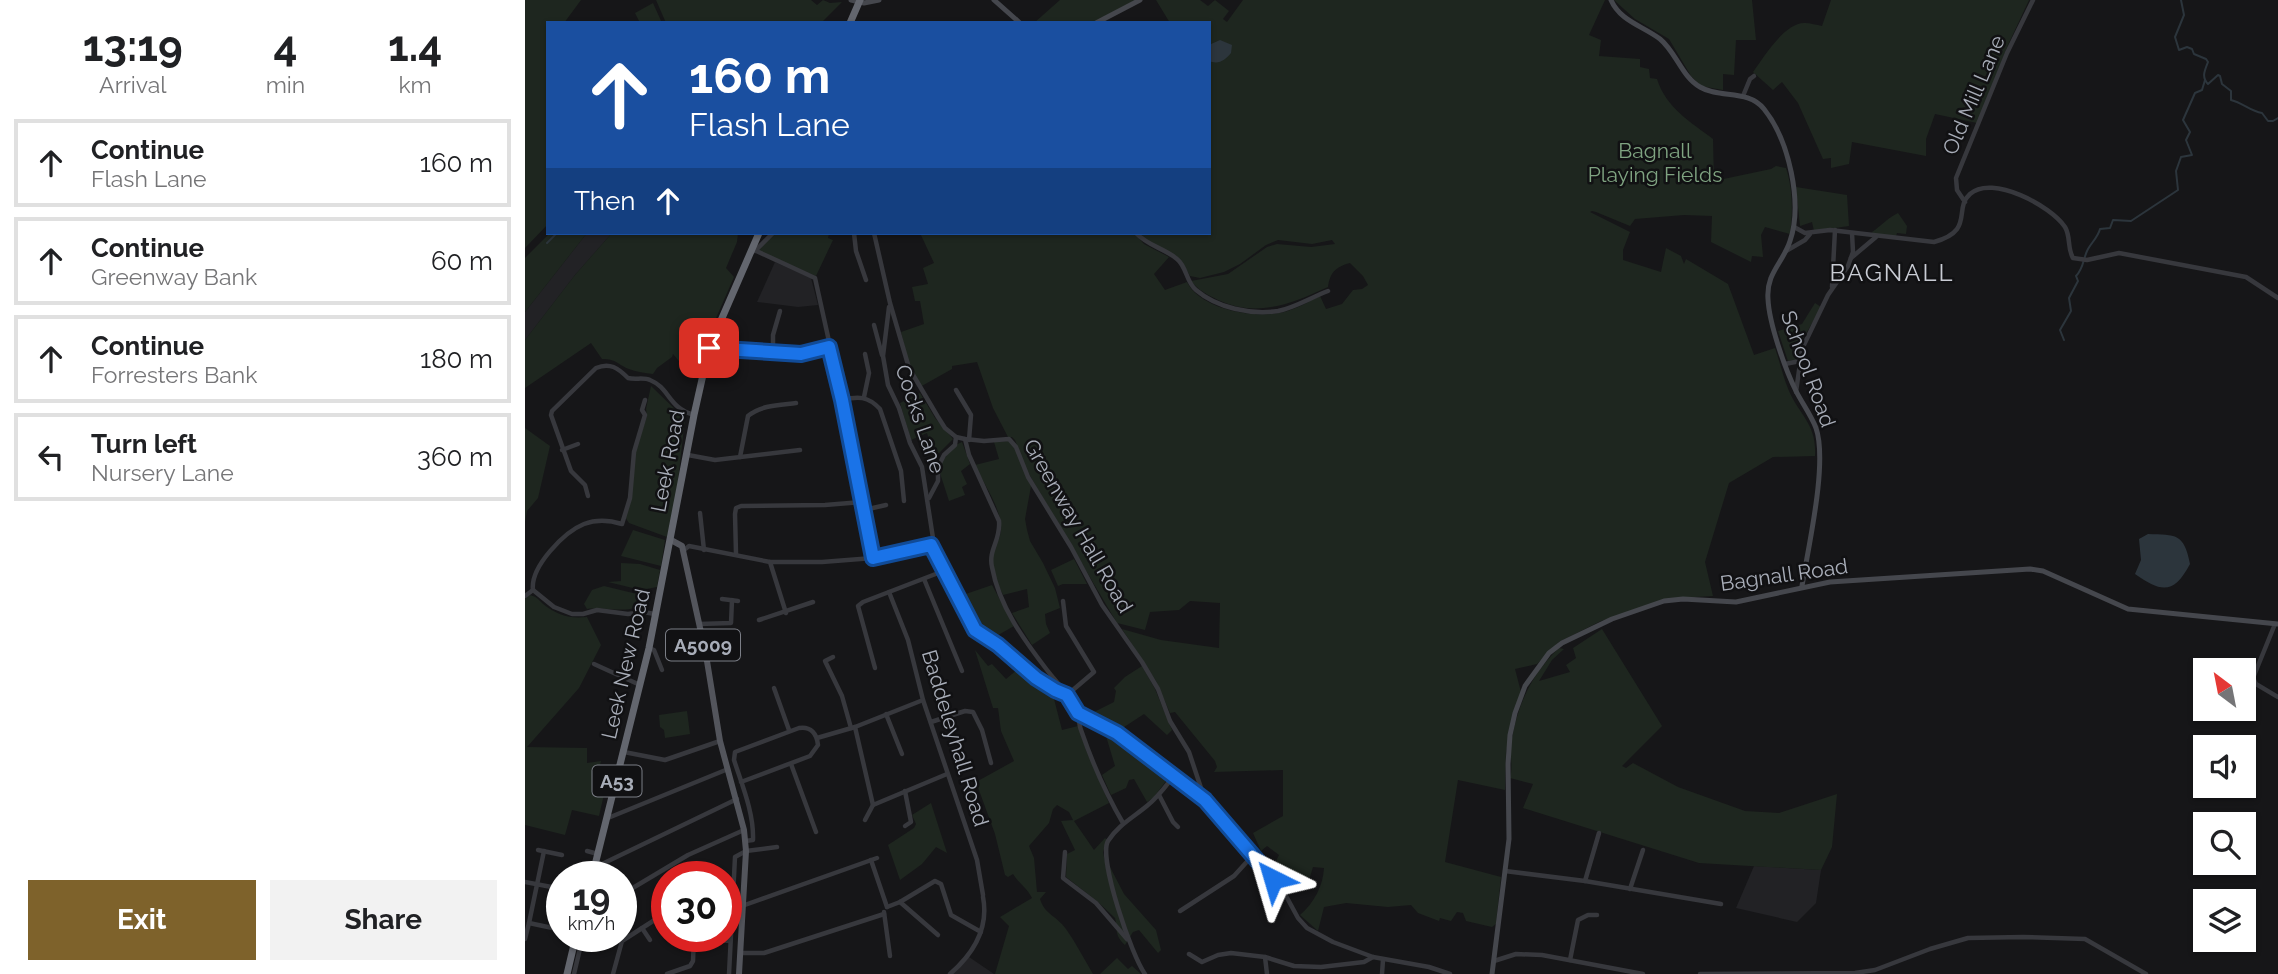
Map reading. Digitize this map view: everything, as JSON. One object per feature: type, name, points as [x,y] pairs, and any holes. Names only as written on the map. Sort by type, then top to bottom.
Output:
[{"type":"highway","points":[[851,21],[856,1]]},
{"type":"highway","name":"Leek Road","points":[[671,540],[709,348],[758,235]]},
{"type":"highway","name":"Leek New Road","points":[[599,861],[598,854],[649,648],[671,540]]},
{"type":"highway","points":[[567,974],[572,952]]},
{"type":"main road","points":[[669,550],[683,550],[679,542],[671,540]]},
{"type":"main road","name":"A5009","points":[[683,550],[706,655],[720,741],[744,830],[742,892]]},
{"type":"main road","name":"A5009","points":[[739,953],[739,974]]},
{"type":"street","points":[[856,1],[879,0]]},
{"type":"street","points":[[994,0],[1018,21]]},
{"type":"street","points":[[1100,21],[1140,0]]},
{"type":"street","points":[[1611,0],[1625,18],[1659,38],[1697,86],[1707,91],[1742,96],[1754,76]]},
{"type":"street","name":"Old Mill Lane","points":[[1965,202],[1957,190],[1957,178],[2007,53],[2033,0]]},
{"type":"street","name":"School Road","points":[[1742,96],[1762,107],[1780,139],[1792,174],[1794,227],[1786,251],[1773,269],[1767,291],[1785,364],[1796,392],[1815,427],[1819,465],[1802,586]]},
{"type":"street","points":[[1965,202],[1969,195],[1977,190],[2002,188],[2040,204],[2066,229],[2069,235],[2069,251],[2073,258],[2085,260],[2119,253],[2246,277],[2278,299]]},
{"type":"street","name":"School Road","points":[[1786,251],[1811,234],[1835,230],[1927,243],[1940,240],[1959,228],[1965,202]]},
{"type":"street","points":[[1794,227],[1811,234]]},
{"type":"street","points":[[1832,288],[1835,230]]},
{"type":"street","points":[[1796,392],[1806,339],[1832,288],[1845,272],[1854,242],[1852,232]]},
{"type":"street","points":[[771,235],[753,250],[815,278],[873,558]]},
{"type":"street","points":[[854,235],[856,251],[866,280]]},
{"type":"street","points":[[874,235],[890,303],[913,378],[946,428],[956,436],[955,445],[944,455],[938,467],[937,481],[929,498]]},
{"type":"street","points":[[1138,235],[1145,242],[1176,258],[1195,289],[1236,309],[1280,311],[1328,291]]},
{"type":"street","points":[[1850,260],[1877,236]]},
{"type":"street","name":"Cocks Lane","points":[[890,303],[883,356],[889,388],[896,399],[910,443],[922,467],[929,498],[933,538],[931,545]]},
{"type":"street","points":[[773,353],[773,335],[780,311]]},
{"type":"street","points":[[874,325],[883,356]]},
{"type":"street","points":[[709,348],[801,354],[829,347]]},
{"type":"street","points":[[864,397],[869,373],[865,354]]},
{"type":"street","points":[[1785,364],[1800,361]]},
{"type":"street","points":[[588,496],[587,488],[573,475],[551,415],[596,368],[605,364],[619,369],[628,378],[647,378],[654,381],[680,411],[694,415]]},
{"type":"street","points":[[956,394],[971,415],[967,439],[968,455],[999,521],[1000,533],[991,553],[991,564],[999,591],[1029,646],[1078,713],[1082,733],[1093,760],[1110,801],[1123,823]]},
{"type":"street","points":[[842,400],[864,397],[873,401],[885,418],[901,471],[904,498],[911,495]]},
{"type":"street","points":[[525,596],[533,590],[535,573],[542,561],[571,532],[597,521],[611,520],[622,524],[629,498],[634,452],[645,415],[642,410],[645,400]]},
{"type":"street","points":[[740,457],[748,416],[751,413],[760,408],[796,403]]},
{"type":"street","name":"Greenway Hall Road","points":[[956,436],[967,439],[1009,439],[1014,444],[1028,477],[1071,547],[1102,605],[1159,689],[1170,721],[1189,752],[1205,800]]},
{"type":"street","points":[[562,450],[577,444]]},
{"type":"street","points":[[688,455],[715,460],[800,450]]},
{"type":"street","points":[[736,554],[736,508],[862,502]]},
{"type":"street","points":[[864,510],[886,505]]},
{"type":"street","points":[[700,513],[704,550]]},
{"type":"street","points":[[683,550],[689,546],[770,562],[822,562],[873,558],[931,545],[975,630],[998,645],[1036,678],[1067,695]]},
{"type":"street","points":[[770,562],[786,613]]},
{"type":"street","name":"Bagnall Road","points":[[1492,974],[1510,829],[1508,776],[1510,735],[1515,713],[1525,686],[1549,653],[1562,643],[1612,619],[1664,601],[1683,599],[1736,602],[1830,582],[2030,569],[2043,571],[2127,609],[2276,624],[2253,678],[2256,684],[2278,696]]},
{"type":"street","points":[[875,668],[858,607],[863,602],[946,570]]},
{"type":"street","points":[[924,579],[962,671]]},
{"type":"street","points":[[533,590],[554,607],[572,614],[597,610],[656,615]]},
{"type":"street","name":"Baddeleyhall Road","points":[[889,592],[908,640],[923,700],[977,860],[985,922],[981,932]]},
{"type":"street","points":[[698,624],[731,623],[735,600],[722,599]]},
{"type":"street","points":[[1063,601],[1066,626],[1094,672],[1067,695]]},
{"type":"street","points":[[759,620],[813,602]]},
{"type":"street","points":[[649,648],[654,650],[662,670]]},
{"type":"street","points":[[833,657],[825,661],[842,696],[853,728],[873,805]]},
{"type":"street","points":[[597,663],[640,685]]},
{"type":"street","points":[[774,688],[789,730]]},
{"type":"street","points":[[817,738],[853,728],[923,700]]},
{"type":"street","points":[[930,722],[965,711],[973,712],[982,730],[991,763]]},
{"type":"street","points":[[1078,713],[1117,733],[1205,800],[1285,894],[1298,918],[1307,928],[1333,942],[1373,957],[1429,967],[1450,974]]},
{"type":"street","points":[[886,714],[902,754]]},
{"type":"street","points":[[741,782],[814,753],[818,745],[817,738],[807,728],[789,730],[738,750],[734,756],[753,835],[753,840],[745,841]]},
{"type":"street","points":[[624,752],[665,760],[720,741]]},
{"type":"street","points":[[608,818],[735,761]]},
{"type":"street","points":[[791,764],[816,832]]},
{"type":"street","points":[[865,820],[873,805],[948,774]]},
{"type":"street","points":[[1145,974],[1130,942],[1105,856],[1106,843],[1123,823],[1159,795],[1173,777]]},
{"type":"street","points":[[905,791],[911,822],[905,826]]},
{"type":"street","points":[[1159,795],[1178,827]]},
{"type":"street","points":[[603,861],[737,799]]},
{"type":"street","points":[[637,885],[688,855],[744,830]]},
{"type":"street","points":[[1585,881],[1599,833]]},
{"type":"street","points":[[736,861],[736,857],[745,851],[777,847]]},
{"type":"street","points":[[525,939],[537,885],[541,850],[562,855]]},
{"type":"street","points":[[1630,889],[1643,850]]},
{"type":"street","points":[[587,851],[598,854]]},
{"type":"street","points":[[1065,852],[1063,878],[1096,903],[1130,942]]},
{"type":"street","points":[[1179,911],[1234,876],[1253,855]]},
{"type":"street","points":[[742,906],[874,859],[887,907],[884,914],[890,956]]},
{"type":"street","points":[[1505,871],[1585,881],[1721,904]]},
{"type":"street","points":[[525,882],[546,887]]},
{"type":"street","points":[[887,907],[900,902],[930,882],[939,882],[951,915],[981,932],[964,960],[950,974]]},
{"type":"street","points":[[900,902],[938,934]]},
{"type":"street","points":[[739,953],[764,953],[884,914]]},
{"type":"street","points":[[1570,960],[1578,920],[1588,915],[1597,915]]},
{"type":"street","points":[[613,974],[622,941],[651,922]]},
{"type":"street","points":[[529,923],[546,927]]},
{"type":"street","points":[[642,928],[650,940]]},
{"type":"street","points":[[1700,974],[1855,973],[1875,970],[1930,949],[1968,939],[2023,937],[2085,939],[2146,974]]},
{"type":"street","points":[[574,974],[579,952]]},
{"type":"street","points":[[667,974],[690,966],[693,952]]},
{"type":"street","points":[[729,974],[730,952]]},
{"type":"street","points":[[1189,954],[1206,962],[1218,955],[1231,953],[1265,957],[1299,967],[1344,965],[1364,962],[1373,957]]},
{"type":"street","points":[[1494,961],[1526,954],[1643,974]]},
{"type":"street","points":[[1265,957],[1267,974]]},
{"type":"street","points":[[1382,974],[1383,960]]},
{"type":"shaded area","points":[[1220,40],[1232,45],[1231,53],[1221,61],[1211,61],[1211,44]]},
{"type":"shaded area","points":[[585,235],[610,235],[575,275],[525,340],[525,312]]},
{"type":"shaded area","points":[[775,262],[811,278],[818,305],[798,307],[757,302]]},
{"type":"shaded area","points":[[2148,534],[2172,536],[2185,546],[2190,564],[2173,585],[2153,585],[2135,574],[2141,560],[2139,539]]},
{"type":"shaded area","points":[[1754,866],[1821,870],[1816,903],[1797,922],[1736,908]]},
{"type":"shaded area","points":[[969,957],[994,974],[953,974]]},
{"type":"green space","points":[[525,0],[581,0],[565,21],[546,21],[546,226],[525,248]]},
{"type":"green space","points":[[656,0],[811,0],[817,5],[823,0],[830,3],[842,2],[823,21],[665,21]]},
{"type":"green space","points":[[1060,0],[1136,0],[1095,21],[1036,21]]},
{"type":"green space","name":"Bagnall Playing Fields","points":[[1156,0],[1200,0],[1208,6],[1215,0],[1229,11],[1223,19],[1227,22],[1243,0],[1605,0],[1589,35],[1601,40],[1599,56],[1640,59],[1640,67],[1649,69],[1650,78],[1657,79],[1673,106],[1713,139],[1714,181],[1776,166],[1786,168],[1792,201],[1790,234],[1765,227],[1761,235],[1763,257],[1752,256],[1751,262],[1711,242],[1712,216],[1635,219],[1630,226],[1590,212],[1630,232],[1623,250],[1623,260],[1661,272],[1666,248],[1681,256],[1684,264],[1686,259],[1728,284],[1754,355],[1775,348],[1793,400],[1811,428],[1815,456],[1773,457],[1729,483],[1705,562],[1713,596],[1680,598],[1601,621],[1559,642],[1537,664],[1515,669],[1521,692],[1506,752],[1505,790],[1458,780],[1445,862],[1501,877],[1496,924],[1492,927],[1466,921],[1463,913],[1457,912],[1451,921],[1440,918],[1439,921],[1418,913],[1411,905],[1388,907],[1346,903],[1324,907],[1318,931],[1300,915],[1317,894],[1324,868],[1313,867],[1310,877],[1293,878],[1276,861],[1279,855],[1267,846],[1261,851],[1253,833],[1283,816],[1283,770],[1214,772],[1217,767],[1215,761],[1175,712],[1170,713],[1156,681],[1122,629],[1161,640],[1219,648],[1220,603],[1190,601],[1179,610],[1150,612],[1145,630],[1117,623],[1026,469],[1015,440],[1008,437],[993,408],[977,362],[952,366],[952,369],[920,387],[909,365],[901,332],[924,324],[920,301],[915,301],[912,287],[928,284],[923,268],[934,263],[921,235],[1136,235],[1144,244],[1169,257],[1154,274],[1165,290],[1187,282],[1194,292],[1216,306],[1244,313],[1284,312],[1320,296],[1326,309],[1342,304],[1353,290],[1368,285],[1350,263],[1334,271],[1328,287],[1301,299],[1274,307],[1246,308],[1232,305],[1207,294],[1191,281],[1228,274],[1267,247],[1277,244],[1311,247],[1335,244],[1332,240],[1312,244],[1278,240],[1224,272],[1200,278],[1190,276],[1181,261],[1142,235],[1211,235],[1211,21],[1169,21]]},
{"type":"green space","points":[[1614,0],[1752,0],[1756,40],[1736,40],[1734,75],[1723,74],[1723,90],[1701,86],[1691,76],[1669,39],[1635,19]]},
{"type":"green space","points":[[1831,0],[2029,0],[1977,123],[1935,114],[1926,139],[1926,156],[1852,142],[1849,164],[1831,168],[1831,158],[1823,159],[1798,103],[1782,82],[1773,90],[1753,72],[1790,28],[1805,23],[1822,26]]},
{"type":"green space","points":[[653,3],[661,21],[639,21],[635,13]]},
{"type":"green space","points":[[1796,187],[1847,195],[1849,226],[1814,231],[1812,222],[1800,226]]},
{"type":"green space","points":[[1898,213],[1907,226],[1906,234],[1873,234],[1872,232]]},
{"type":"green space","points":[[548,235],[585,235],[525,312],[525,258]]},
{"type":"green space","points":[[610,235],[738,235],[726,268],[734,277],[713,325],[702,369],[681,347],[692,361],[684,367],[673,354],[653,374],[638,372],[614,361],[602,359],[591,343],[525,388],[525,340],[575,275]]},
{"type":"green space","points":[[773,235],[829,235],[828,238],[833,240],[816,276],[758,251]]},
{"type":"green space","points":[[1815,303],[1821,307],[1802,341],[1796,360],[1788,361],[1778,331],[1802,324]]},
{"type":"green space","points":[[651,386],[685,419],[677,490],[667,537],[629,523],[625,517],[635,452],[647,416]]},
{"type":"green space","points":[[920,393],[935,418],[953,439],[937,455],[935,461],[927,433],[911,440],[900,403]]},
{"type":"green space","points":[[525,428],[550,446],[538,498],[527,511],[525,522]]},
{"type":"green space","points":[[1008,441],[1013,444],[1031,486],[1025,519],[1030,541],[1055,588],[1060,608],[1045,614],[1050,633],[1032,645],[1012,613],[1029,607],[1027,589],[1003,595],[995,574],[992,557],[1001,533],[1000,518],[975,465],[999,459],[994,442]]},
{"type":"green space","points":[[962,442],[970,464],[961,471],[967,484],[962,487],[965,495],[949,501],[939,470],[945,457]]},
{"type":"green space","points":[[633,530],[665,540],[661,566],[621,556]]},
{"type":"green space","points":[[1074,559],[1087,584],[1058,586],[1051,570]]},
{"type":"green space","points":[[621,563],[640,564],[660,570],[657,587],[641,590],[608,582],[621,581]]},
{"type":"green space","points":[[992,585],[1014,626],[993,638],[975,625],[960,596]]},
{"type":"green space","points":[[604,586],[637,594],[640,599],[630,609],[587,609],[584,604],[592,590]]},
{"type":"green space","points":[[529,595],[548,608],[569,617],[587,617],[601,645],[579,688],[527,747],[587,748],[587,763],[601,761],[595,787],[605,790],[599,816],[572,810],[565,835],[525,825],[525,599]]},
{"type":"green space","points":[[1602,629],[1662,726],[1622,766],[1626,768],[1633,763],[1678,787],[1745,811],[1779,813],[1837,794],[1832,847],[1821,870],[1699,863],[1523,808],[1533,784],[1510,778],[1513,731],[1526,692],[1540,669],[1559,648],[1564,649],[1552,660],[1539,681],[1570,672],[1566,665],[1576,658],[1573,648]]},
{"type":"green space","points":[[975,650],[988,666],[992,664],[1006,679],[1018,669],[1035,685],[1053,695],[1062,730],[1078,726],[1109,803],[1074,821],[1094,850],[1105,838],[1107,840],[1103,852],[1106,866],[1110,867],[1124,894],[1156,930],[1161,950],[1158,953],[1139,930],[1133,932],[1125,945],[1118,935],[1115,918],[1066,877],[1067,854],[1075,850],[1061,821],[1073,820],[1069,812],[1057,805],[1049,823],[1029,846],[1034,858],[1037,892],[1046,892],[1040,899],[1042,904],[1066,929],[1093,974],[995,974],[1009,926],[1000,917],[1032,898],[1013,874],[1008,877],[1005,875],[995,834],[976,782],[1014,761],[1001,731],[998,708],[993,708]]},
{"type":"green space","points":[[1142,666],[1172,730],[1167,735],[1144,714],[1118,731],[1090,714],[1114,702],[1114,688]]},
{"type":"green space","points":[[687,711],[690,734],[665,738],[659,715]]},
{"type":"green space","points":[[1112,732],[1169,777],[1147,802],[1134,779],[1129,780],[1126,788],[1111,795],[1102,775],[1115,766],[1106,736]]},
{"type":"green space","points":[[931,803],[947,853],[936,847],[922,864],[900,880],[888,845],[914,828],[916,824],[912,815]]},
{"type":"green space","points":[[1117,958],[1128,969],[1132,966],[1141,974],[1100,974]]},
{"type":"waterway","points":[[2181,0],[2184,15],[2175,37],[2179,50],[2187,47],[2192,49],[2194,54],[2206,59],[2206,81],[2208,84],[2220,76],[2222,84],[2231,91],[2231,100],[2262,113],[2268,121],[2278,118]]},
{"type":"waterway","points":[[2064,340],[2060,330],[2071,311],[2069,298],[2078,281],[2076,276],[2100,229],[2110,228],[2113,220],[2131,221],[2178,190],[2176,171],[2181,157],[2192,155],[2186,140],[2190,132],[2183,120],[2195,93],[2202,90],[2205,80]]},
{"type":"waterway","points":[[547,243],[555,235]]},
{"type":"district","name":"BAGNALL","points":[[1892,273]]},
{"type":"route","points":[[709,348],[801,354],[829,347],[873,558],[931,545],[975,630],[998,645],[1036,678],[1067,695],[1078,713],[1117,733],[1205,800],[1273,879]]}]
